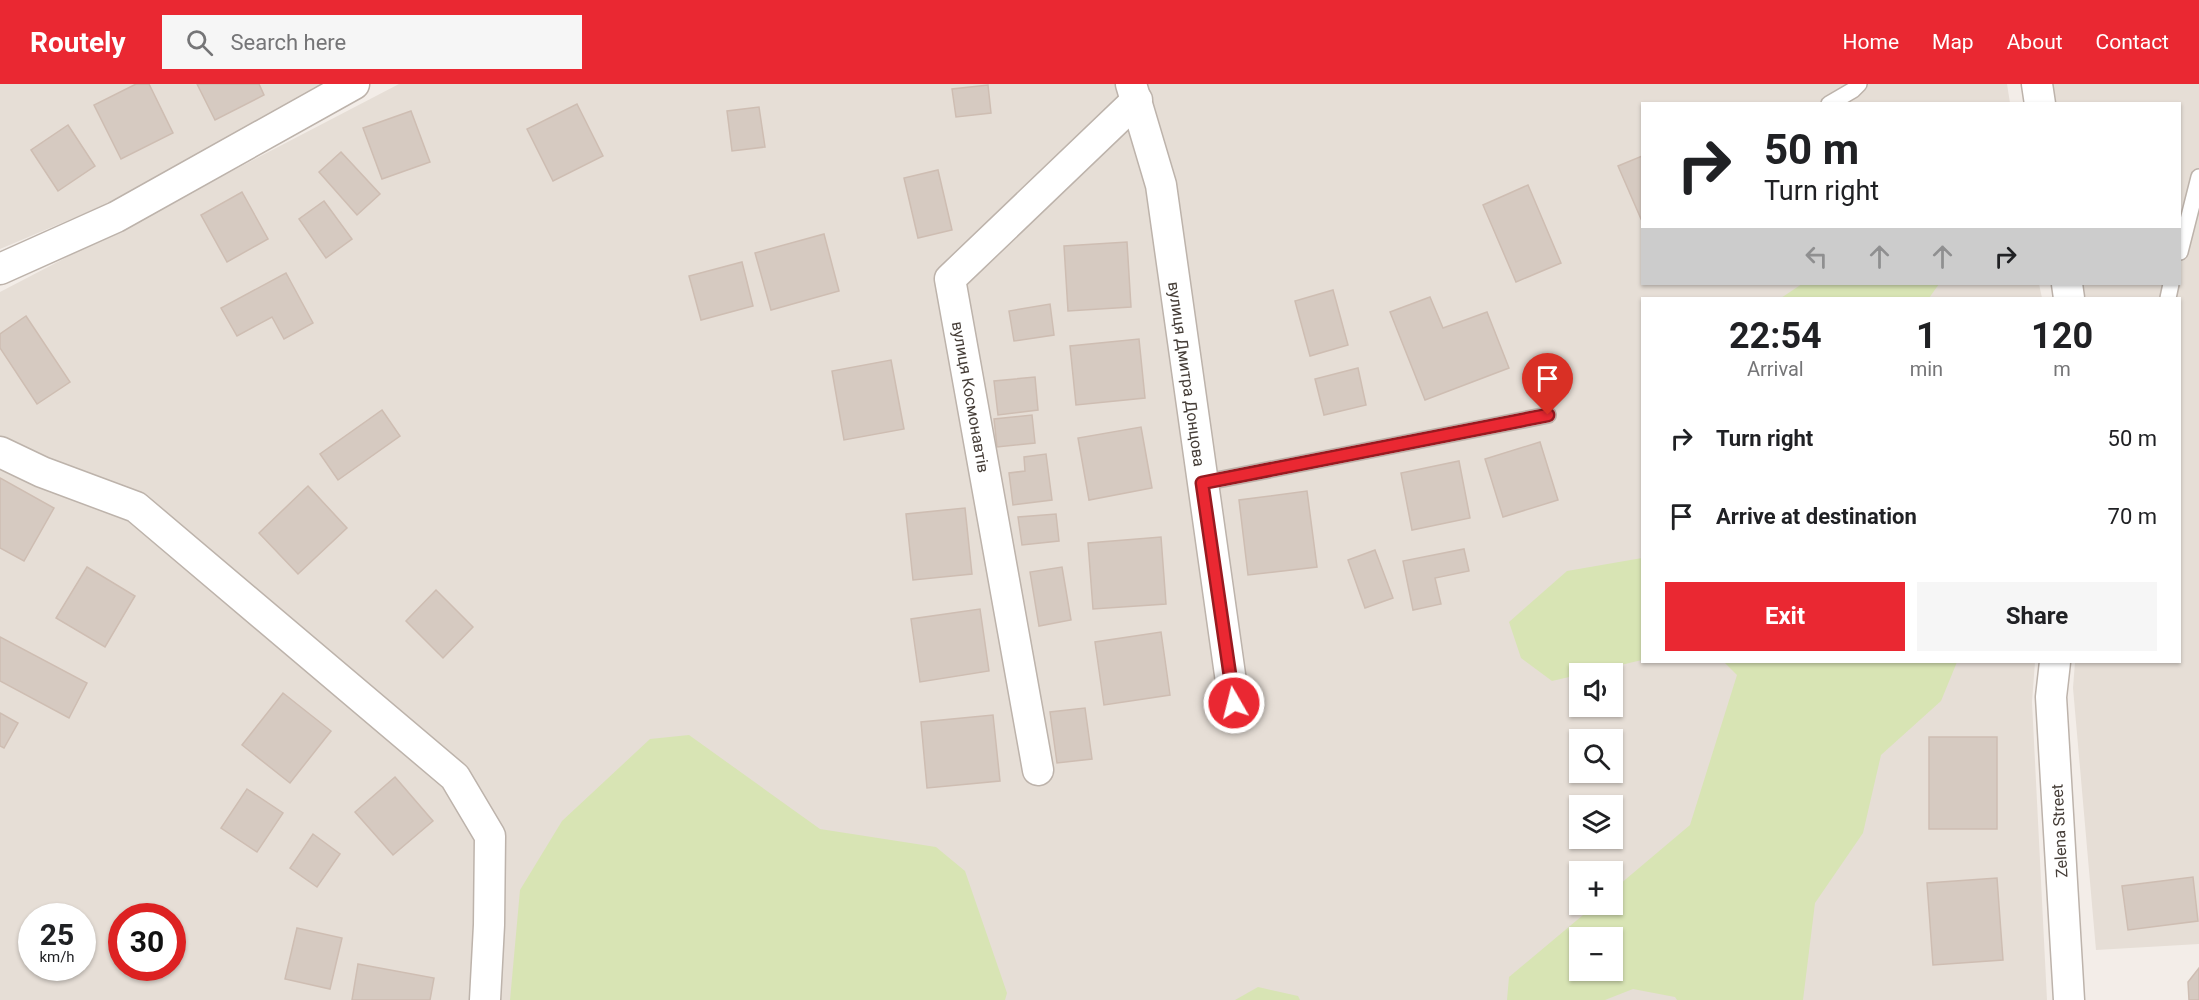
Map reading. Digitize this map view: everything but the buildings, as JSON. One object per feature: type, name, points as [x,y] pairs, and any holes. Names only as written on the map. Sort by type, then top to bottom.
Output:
[{"type":"street","points":[[0,269],[116,217],[354,84]]},
{"type":"street","points":[[2037,84],[2040,102]]},
{"type":"street","name":"вулиця Дмитра Донцова","points":[[1134,92],[1161,185],[1234,703]]},
{"type":"street","name":"вулиця Космонавтів","points":[[1038,770],[950,279],[1134,92]]},
{"type":"street","points":[[0,452],[42,472],[136,507],[455,777],[490,836],[485,1000]]},
{"type":"street","name":"Zelena Street","points":[[2055,663],[2051,697],[2069,1000]]},
{"type":"lane","points":[[1832,102],[1859,84]]},
{"type":"lane","points":[[2181,248],[2199,177]]},
{"type":"lane","points":[[1202,483],[1548,415]]},
{"type":"shaded area","points":[[0,84],[325,84],[102,206],[0,249]]},
{"type":"shaded area","points":[[399,84],[2007,84],[2010,102],[1641,102],[1641,285],[2039,285],[2042,297],[1641,297],[1641,663],[2035,663],[2032,702],[2047,1000],[0,1000],[0,292]]},
{"type":"shaded area","points":[[2044,84],[2199,84],[2199,944],[2096,950],[2073,688],[2075,663],[2181,663],[2181,297],[2084,297],[2081,285],[2181,285],[2181,102],[2047,102]]},
{"type":"green space","points":[[1800,285],[1938,285],[1930,297],[1782,297]]},
{"type":"green space","points":[[1641,558],[1641,660],[1623,664],[1569,663],[1569,677],[1552,681],[1521,658],[1509,622],[1567,571]]},
{"type":"green space","points":[[1725,663],[1957,663],[1941,701],[1881,755],[1863,833],[1815,903],[1803,1000],[1677,1000],[1675,997],[1633,989],[1605,1000],[1507,1000],[1509,977],[1583,915],[1623,915],[1623,882],[1690,825],[1737,675]]},
{"type":"green space","points":[[689,735],[820,829],[936,847],[965,871],[1007,993],[1005,1000],[510,1000],[520,890],[562,821],[650,739]]},
{"type":"green space","points":[[1258,987],[1298,996],[1300,1000],[1235,1000]]},
{"type":"route","points":[[1234,703],[1202,483],[1548,415]]}]
